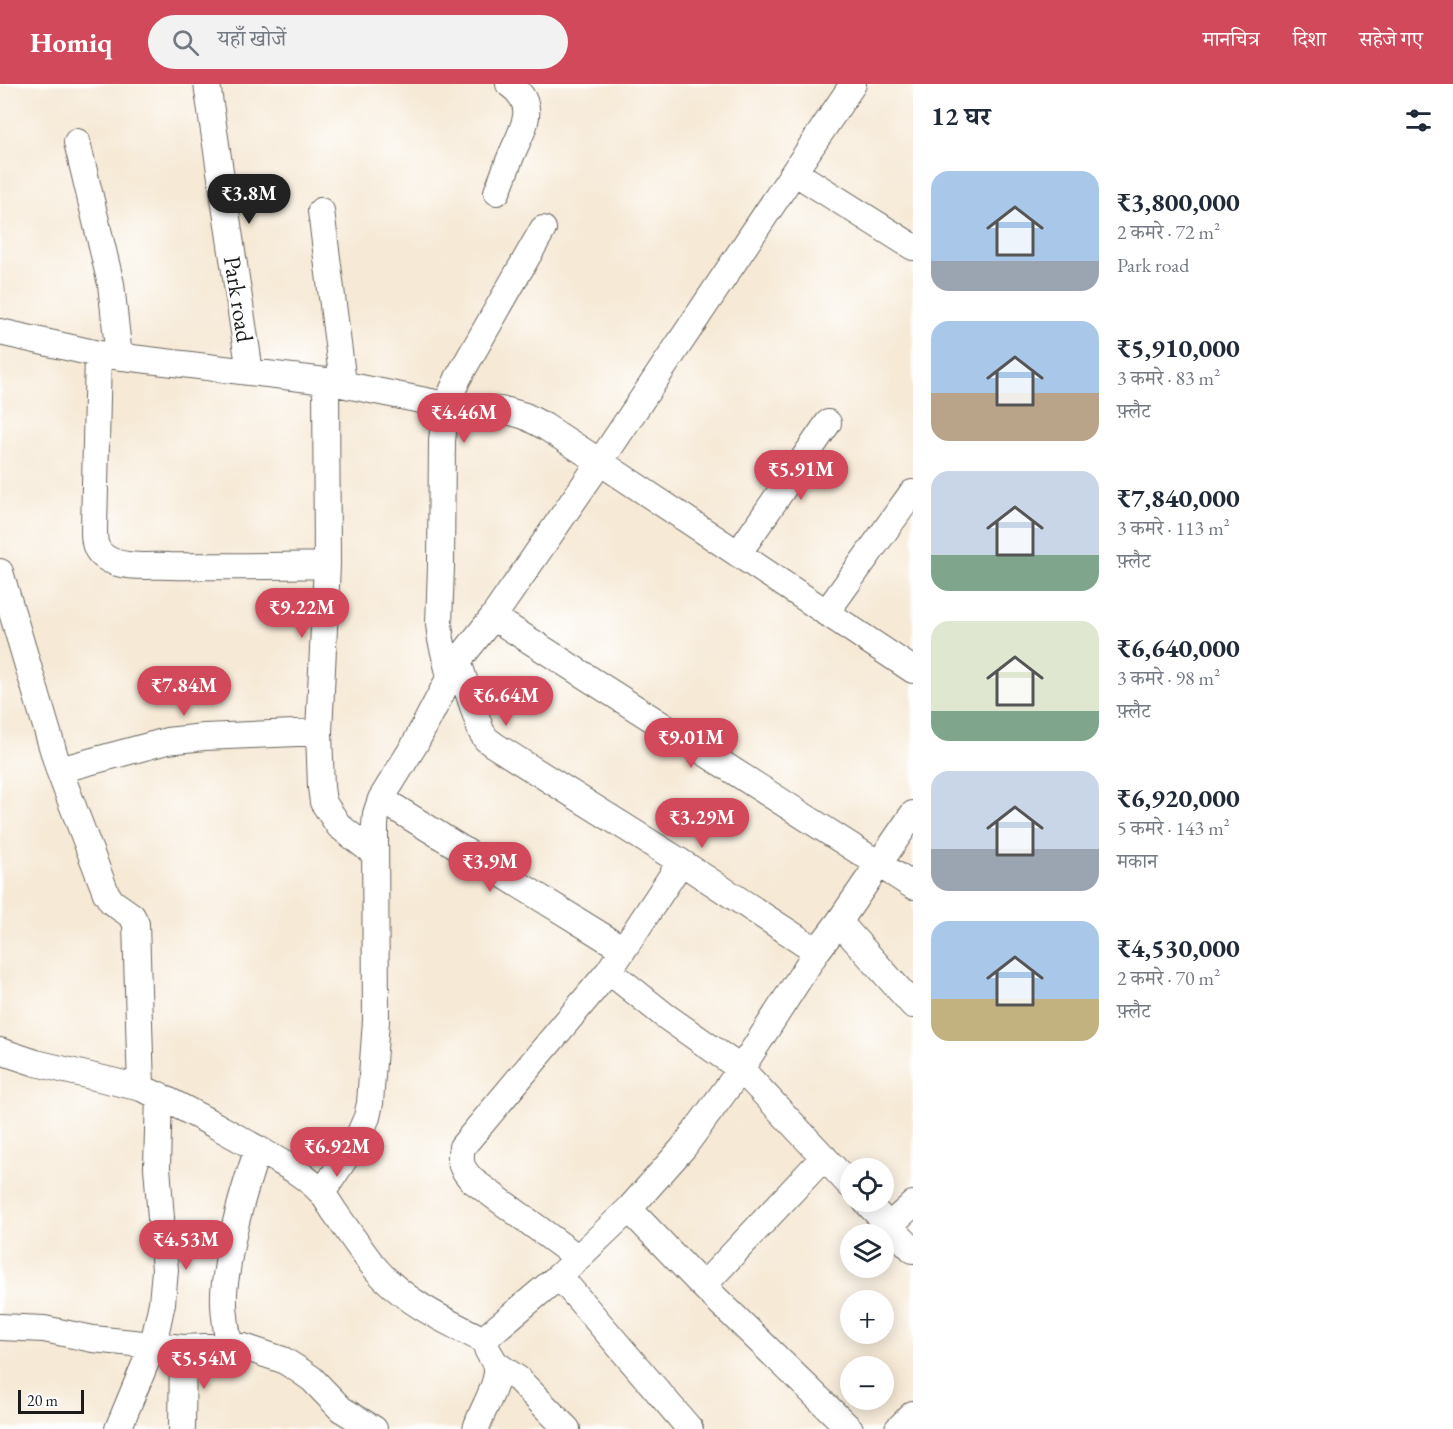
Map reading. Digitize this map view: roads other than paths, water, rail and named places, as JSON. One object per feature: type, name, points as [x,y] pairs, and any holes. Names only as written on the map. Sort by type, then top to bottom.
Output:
[{"type":"street","name":"Park road","points":[[207,84],[250,372]]},
{"type":"street","points":[[497,192],[527,114],[525,100],[509,84]]},
{"type":"street","points":[[321,1192],[357,1140],[370,1103],[376,1021],[376,814],[381,800],[415,744],[454,669],[493,617],[600,462],[853,84]]},
{"type":"street","points":[[77,142],[111,284],[108,356],[94,530],[94,542],[98,551],[107,559],[127,565],[327,565]]},
{"type":"street","points":[[794,172],[913,247]]},
{"type":"street","points":[[321,211],[335,382],[319,732],[321,787],[323,802],[339,826],[375,854]]},
{"type":"street","points":[[543,229],[458,378],[446,405],[442,441],[439,624],[441,640],[486,739],[817,951]]},
{"type":"street","points":[[0,332],[108,356],[335,382],[446,405],[508,411],[525,416],[600,462],[913,670]]},
{"type":"street","points":[[738,554],[828,423]]},
{"type":"street","points":[[826,613],[912,493]]},
{"type":"street","points":[[0,572],[59,770],[106,893],[112,902],[132,916],[136,924],[165,1270],[162,1303],[153,1346],[118,1429]]},
{"type":"street","points":[[493,617],[913,886]]},
{"type":"street","points":[[59,770],[167,741],[204,737],[319,732]]},
{"type":"street","points":[[381,800],[623,949]]},
{"type":"street","points":[[476,1429],[498,1371],[491,1353],[491,1333],[559,1276],[629,1209],[683,1148],[741,1069],[817,951],[913,814]]},
{"type":"street","points":[[578,1257],[472,1180],[463,1170],[460,1158],[462,1147],[609,970],[681,862]]},
{"type":"street","points":[[839,922],[913,1005]]},
{"type":"street","points":[[609,970],[664,1014],[741,1069],[840,1174]]},
{"type":"street","points":[[0,1051],[36,1063],[150,1091],[298,1172],[321,1192],[371,1263],[388,1283],[491,1353],[567,1429]]},
{"type":"street","points":[[229,1346],[224,1294],[226,1280],[240,1205],[258,1149]]},
{"type":"street","points":[[703,1286],[824,1157]]},
{"type":"street","points":[[892,1224],[913,1204]]},
{"type":"street","points":[[629,1209],[703,1286],[850,1429]]},
{"type":"street","points":[[876,1212],[888,1224]]},
{"type":"street","points":[[894,1230],[913,1250]]},
{"type":"street","points":[[559,1276],[690,1429]]},
{"type":"street","points":[[0,1327],[44,1329],[153,1346],[244,1347],[283,1360],[312,1379],[341,1409],[375,1429]]},
{"type":"street","points":[[182,1429],[183,1348]]},
{"type":"street","points":[[898,1429],[913,1414]]}]
